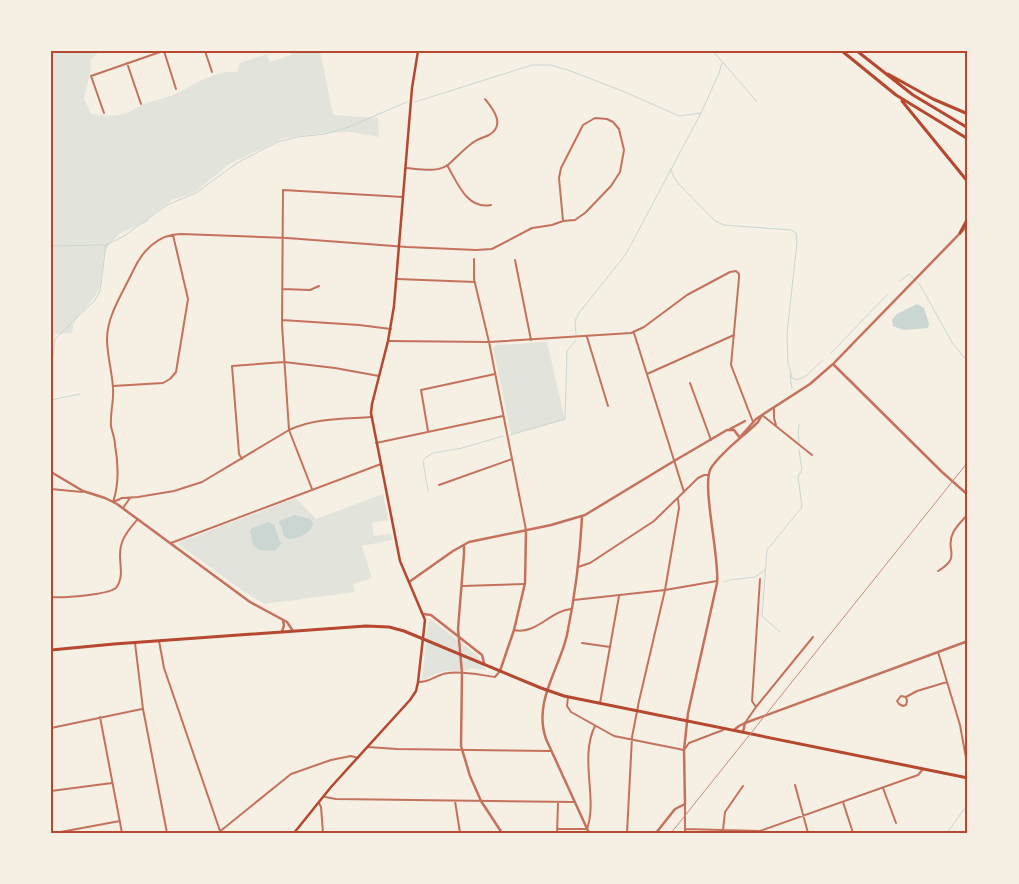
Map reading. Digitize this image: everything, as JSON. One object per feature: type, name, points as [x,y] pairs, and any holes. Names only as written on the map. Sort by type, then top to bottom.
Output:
[{"type":"main road","points":[[294,833],[414,694],[418,682],[425,625],[423,614],[399,556],[371,417],[371,407],[391,329],[397,279],[412,88],[418,51]]},
{"type":"main road","points":[[842,51],[896,95],[968,139]]},
{"type":"main road","points":[[856,51],[879,70],[930,106],[968,128]]},
{"type":"main road","points":[[879,70],[933,99],[968,114]]},
{"type":"main road","points":[[896,95],[920,122],[968,184]]},
{"type":"main road","points":[[960,233],[968,218]]},
{"type":"main road","points":[[51,650],[135,642],[379,625],[397,628],[547,691],[568,697],[968,778]]},
{"type":"street","points":[[104,113],[91,76],[163,51],[176,89]]},
{"type":"street","points":[[205,51],[212,72]]},
{"type":"street","points":[[127,63],[141,104]]},
{"type":"street","points":[[405,168],[433,170],[447,165],[470,144],[490,134],[497,123],[496,114],[484,99]]},
{"type":"street","points":[[114,502],[117,492],[117,475],[115,444],[111,425],[113,386],[107,332],[111,319],[140,257],[158,241],[173,234],[488,249],[499,246],[532,228],[552,225],[562,221],[576,220],[611,186],[620,172],[624,155],[622,137],[617,127],[608,120],[595,118],[583,125],[561,168],[559,178],[562,221]]},
{"type":"street","points":[[447,165],[470,200],[482,206],[491,205]]},
{"type":"street","points":[[312,489],[290,430],[282,320],[283,190],[403,197]]},
{"type":"street","points":[[740,438],[753,422],[810,384],[832,364],[967,226]]},
{"type":"street","points":[[113,386],[163,383],[176,372],[188,299],[173,234]]},
{"type":"street","points":[[418,682],[425,682],[445,674],[462,673],[496,677],[514,630],[525,584],[526,530],[489,342],[475,282],[474,259]]},
{"type":"street","points":[[515,260],[531,340]]},
{"type":"street","points":[[388,341],[489,342],[634,333],[694,290],[730,272],[737,272],[739,278],[731,360],[732,370],[753,422]]},
{"type":"street","points":[[397,279],[475,282]]},
{"type":"street","points":[[282,288],[310,290],[318,286]]},
{"type":"street","points":[[282,320],[359,324],[391,329]]},
{"type":"street","points":[[634,333],[684,492]]},
{"type":"street","points":[[647,375],[734,335]]},
{"type":"street","points":[[587,337],[608,406]]},
{"type":"street","points":[[242,458],[239,454],[232,366],[284,362],[336,368],[379,376]]},
{"type":"street","points":[[832,364],[968,496]]},
{"type":"street","points":[[428,432],[421,391],[495,374]]},
{"type":"street","points":[[690,383],[710,440]]},
{"type":"street","points":[[776,405],[773,415],[778,428]]},
{"type":"street","points":[[762,415],[812,455]]},
{"type":"street","points":[[685,833],[684,750],[687,721],[717,581],[708,475],[714,464],[758,422],[762,415]]},
{"type":"street","points":[[376,443],[503,416]]},
{"type":"street","points":[[114,502],[122,498],[174,491],[202,482],[290,430],[316,422],[371,417]]},
{"type":"street","points":[[409,582],[464,544],[582,516],[674,460],[745,421]]},
{"type":"street","points":[[729,430],[734,430],[740,438]]},
{"type":"street","points":[[439,485],[512,459]]},
{"type":"street","points":[[170,543],[381,464]]},
{"type":"street","points":[[51,472],[85,492],[114,502],[253,604],[290,624],[293,631]]},
{"type":"street","points":[[578,567],[590,564],[651,524],[701,476],[708,475]]},
{"type":"street","points":[[51,489],[85,492]]},
{"type":"street","points":[[122,508],[130,498]]},
{"type":"street","points":[[626,833],[631,783],[632,741],[637,711],[666,590],[679,508],[678,498]]},
{"type":"street","points":[[938,571],[947,566],[951,560],[952,534],[968,514]]},
{"type":"street","points":[[582,516],[578,567],[566,638],[547,691],[542,723],[551,751],[589,833]]},
{"type":"street","points":[[51,597],[96,593],[116,588],[121,577],[120,552],[122,543],[138,520]]},
{"type":"street","points":[[464,544],[458,636],[462,673],[462,750],[480,801],[502,833]]},
{"type":"street","points":[[756,707],[752,701],[760,579]]},
{"type":"street","points":[[572,600],[666,590],[717,581]]},
{"type":"street","points":[[462,586],[525,584]]},
{"type":"street","points":[[600,704],[619,596]]},
{"type":"street","points":[[514,630],[528,630],[564,610],[571,609]]},
{"type":"street","points":[[423,614],[431,615],[482,655],[484,663]]},
{"type":"street","points":[[282,632],[283,620]]},
{"type":"street","points":[[743,732],[745,723],[756,707],[813,636]]},
{"type":"street","points":[[159,641],[164,668],[219,832],[292,774],[331,760],[351,756],[358,758]]},
{"type":"street","points":[[734,730],[745,723],[968,641]]},
{"type":"street","points":[[135,642],[143,709],[167,833]]},
{"type":"street","points":[[582,643],[610,648]]},
{"type":"street","points":[[938,652],[962,730],[968,769]]},
{"type":"street","points":[[906,697],[908,701],[906,705],[899,704],[897,700],[902,696],[906,697],[917,691],[947,682]]},
{"type":"street","points":[[568,697],[567,706],[570,711],[614,736],[684,750]]},
{"type":"street","points":[[51,728],[143,709]]},
{"type":"street","points":[[100,717],[122,833]]},
{"type":"street","points":[[587,829],[590,818],[589,752],[595,726]]},
{"type":"street","points":[[684,750],[689,743],[726,729]]},
{"type":"street","points":[[368,747],[551,751]]},
{"type":"street","points":[[686,829],[738,832],[763,831],[918,775],[923,769]]},
{"type":"street","points":[[51,791],[112,783]]},
{"type":"street","points":[[795,785],[808,833]]},
{"type":"street","points":[[723,830],[725,812],[743,786]]},
{"type":"street","points":[[882,787],[896,823]]},
{"type":"street","points":[[324,796],[336,799],[574,802]]},
{"type":"street","points":[[455,800],[460,833]]},
{"type":"street","points":[[319,802],[323,833]]},
{"type":"street","points":[[557,833],[558,802]]},
{"type":"street","points":[[842,802],[853,833]]},
{"type":"street","points":[[656,833],[675,809],[685,804]]},
{"type":"street","points":[[54,833],[120,821]]},
{"type":"street","points":[[557,829],[587,829]]},
{"type":"shaded area","points":[[51,51],[116,51],[103,54],[98,52],[91,60],[84,99],[91,114],[118,115],[129,112],[144,104],[172,96],[214,75],[237,72],[240,63],[267,54],[270,62],[291,55],[290,51],[320,51],[333,115],[378,118],[379,137],[350,132],[284,138],[231,163],[194,193],[172,200],[152,215],[147,222],[120,233],[106,249],[100,286],[95,296],[74,322],[72,333],[55,334],[51,361]]},
{"type":"shaded area","points":[[917,304],[924,308],[929,324],[928,328],[903,330],[893,326],[892,320],[897,314]]},
{"type":"shaded area","points":[[547,342],[565,420],[511,434],[493,348],[496,345]]},
{"type":"shaded area","points":[[383,494],[388,520],[372,523],[374,536],[391,534],[392,540],[362,546],[372,578],[353,584],[355,592],[264,604],[177,543],[296,498],[316,519]]},
{"type":"shaded area","points":[[295,515],[310,519],[313,523],[312,527],[304,535],[288,539],[283,535],[279,521]]},
{"type":"shaded area","points":[[268,522],[274,525],[281,544],[275,551],[259,550],[253,545],[250,531],[252,528]]},
{"type":"shaded area","points":[[429,618],[477,655],[486,670],[472,668],[441,672],[424,680],[422,679]]},
{"type":"waterway","points":[[713,51],[757,102]]},
{"type":"waterway","points":[[576,334],[575,321],[579,313],[626,254],[701,113],[722,63]]},
{"type":"waterway","points":[[415,102],[532,65],[550,65],[625,92],[679,116],[701,113]]},
{"type":"waterway","points":[[51,246],[106,245],[124,236],[167,205],[196,193],[237,163],[277,142],[297,137],[325,134],[346,128],[407,102]]},
{"type":"waterway","points":[[670,169],[677,182],[715,221],[724,225],[791,230],[796,233],[797,242],[787,334],[788,363],[792,378],[797,380],[806,376],[823,360]]},
{"type":"waterway","points":[[51,375],[55,339],[95,300],[100,291],[106,245]]},
{"type":"waterway","points":[[900,281],[909,274],[920,285],[953,344],[968,362]]},
{"type":"waterway","points":[[831,353],[888,294]]},
{"type":"waterway","points":[[510,435],[565,419],[567,351],[576,340]]},
{"type":"waterway","points":[[790,375],[792,389]]},
{"type":"waterway","points":[[51,400],[80,394]]},
{"type":"waterway","points":[[799,424],[799,442]]},
{"type":"waterway","points":[[428,491],[423,461],[425,458],[433,453],[462,448],[503,436]]},
{"type":"waterway","points":[[780,632],[762,616],[767,550],[802,507],[798,476],[802,470],[799,450]]},
{"type":"waterway","points":[[724,582],[755,577],[765,570]]},
{"type":"waterway","points":[[947,833],[968,804]]},
{"type":"railway","points":[[671,833],[968,462]]}]
